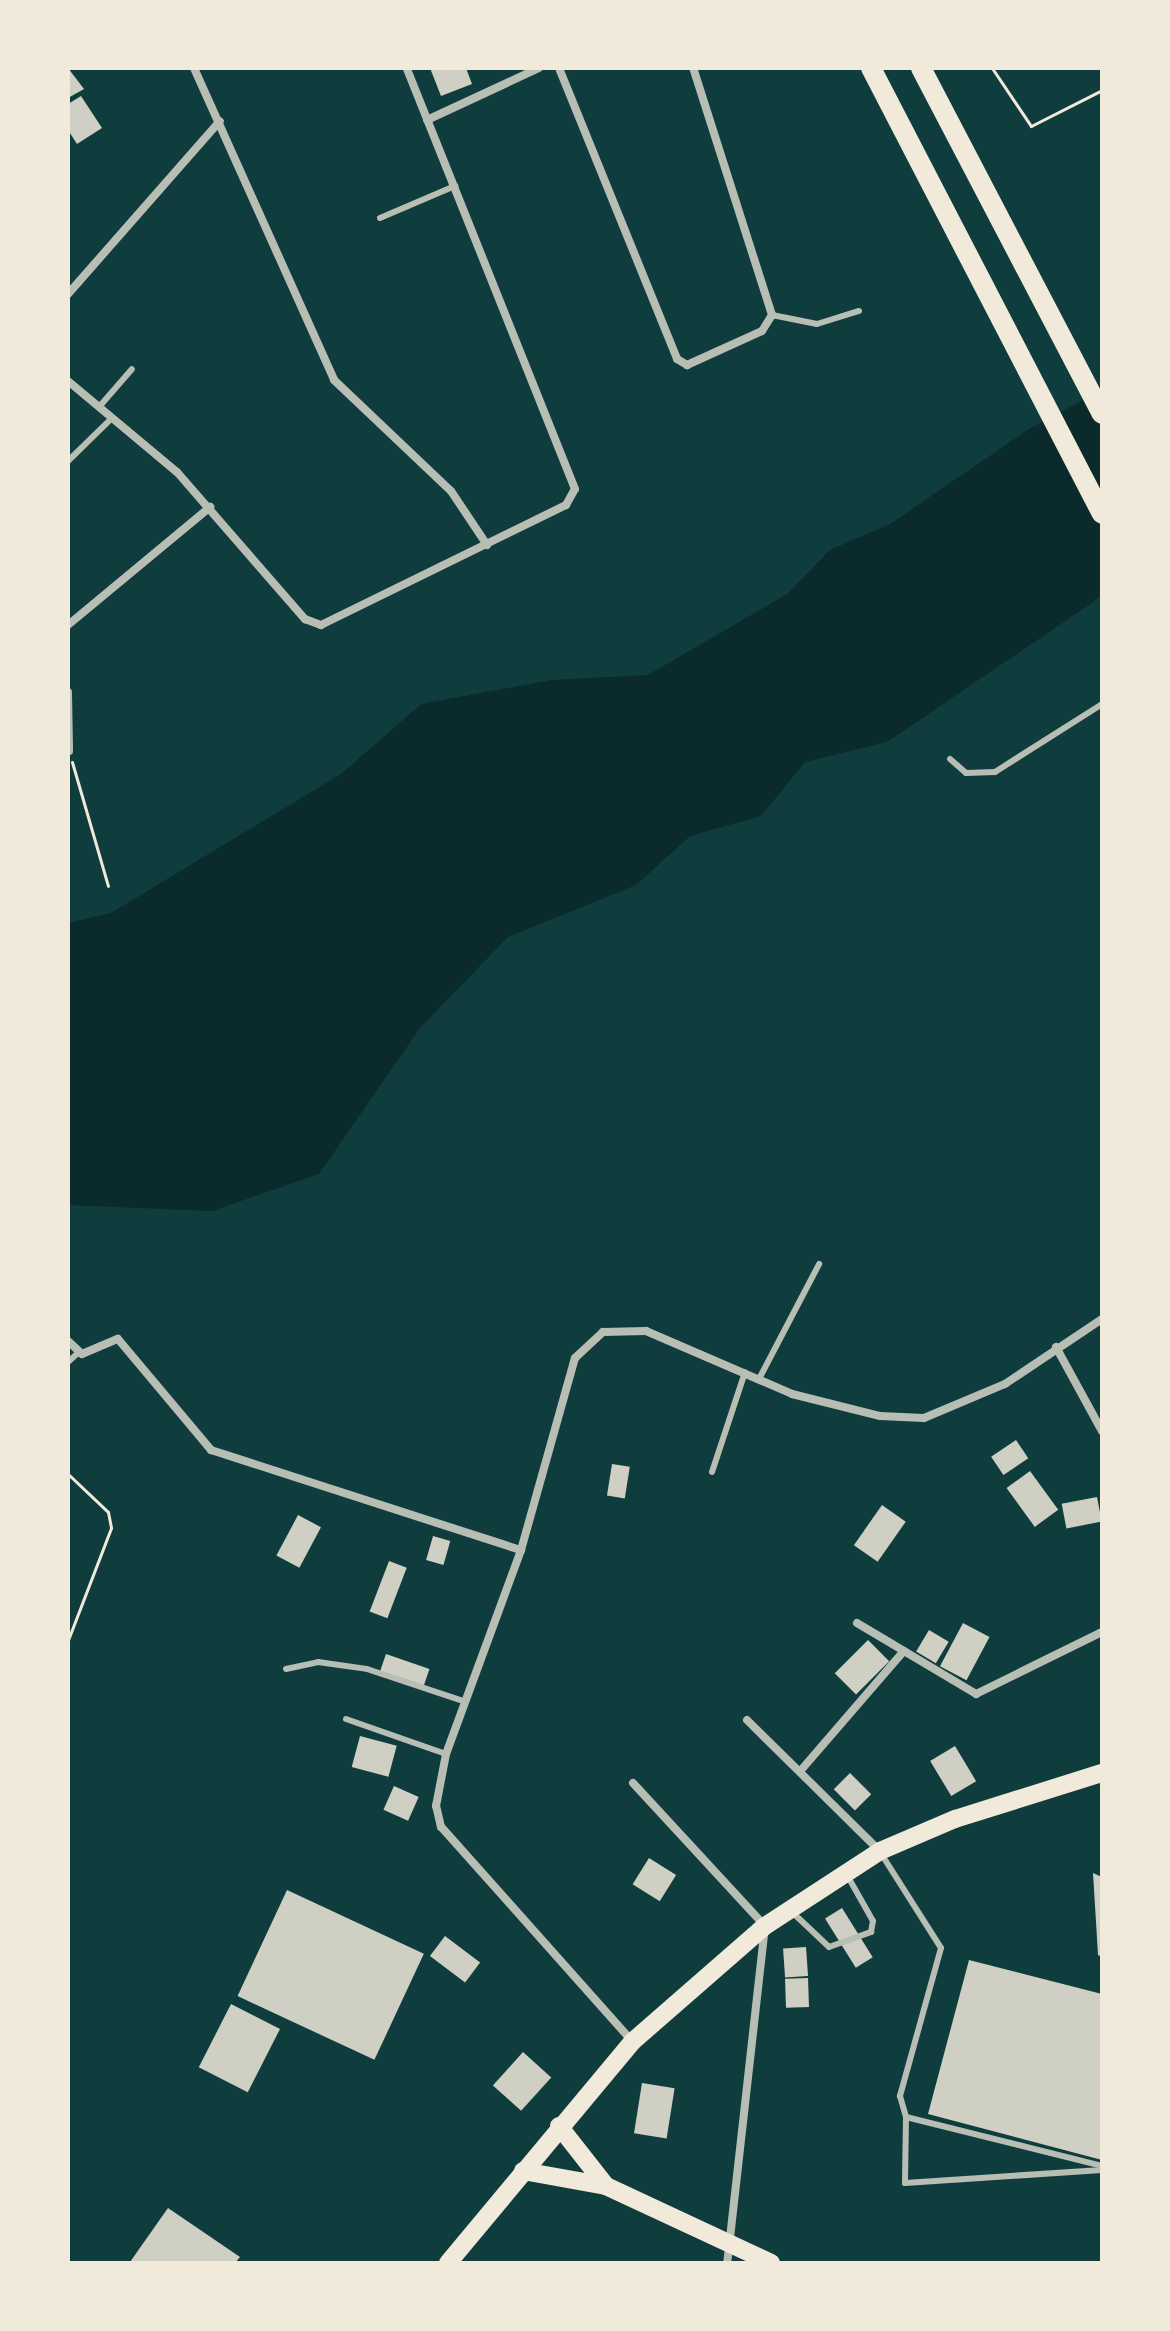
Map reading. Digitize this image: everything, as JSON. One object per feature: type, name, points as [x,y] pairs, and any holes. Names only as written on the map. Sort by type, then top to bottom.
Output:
[{"type":"highway","points":[[871,68],[1102,514]]},
{"type":"highway","points":[[921,68],[1102,414]]},
{"type":"main road","points":[[448,2263],[632,2042],[765,1926],[844,1871],[880,1851],[955,1819],[1102,1773]]},
{"type":"main road","points":[[559,2126],[606,2186]]},
{"type":"main road","points":[[523,2171],[606,2186],[730,2254],[771,2263]]},
{"type":"street","points":[[194,68],[334,380],[451,491],[487,545]]},
{"type":"street","points":[[68,381],[210,507],[305,619],[321,625],[487,545],[573,498],[407,68]]},
{"type":"street","points":[[427,120],[539,68]]},
{"type":"street","points":[[559,68],[680,364],[762,331],[772,315],[693,68]]},
{"type":"street","points":[[68,294],[220,121]]},
{"type":"street","points":[[68,625],[210,507]]},
{"type":"street","points":[[68,692],[69,751]]},
{"type":"street","points":[[632,2042],[441,1827],[436,1806],[446,1754],[521,1550],[575,1358],[594,1338],[646,1331],[759,1379],[880,1416],[924,1418],[1005,1384],[1102,1319]]},
{"type":"street","points":[[68,1341],[78,1353],[118,1339],[211,1450],[521,1550]]},
{"type":"street","points":[[1056,1347],[1102,1431]]},
{"type":"street","points":[[857,1623],[976,1694],[1102,1632]]},
{"type":"street","points":[[802,1769],[904,1651]]},
{"type":"street","points":[[747,1720],[802,1769],[880,1851]]},
{"type":"street","points":[[633,1783],[765,1926],[730,2254]]},
{"type":"lane","points":[[380,218],[455,186]]},
{"type":"lane","points":[[772,315],[817,324],[859,311]]},
{"type":"lane","points":[[99,407],[132,369]]},
{"type":"lane","points":[[68,461],[112,418]]},
{"type":"lane","points":[[950,759],[966,773],[995,772],[1102,704]]},
{"type":"lane","points":[[759,1379],[819,1264]]},
{"type":"lane","points":[[68,1362],[78,1353]]},
{"type":"lane","points":[[712,1472],[745,1372]]},
{"type":"lane","points":[[286,1669],[318,1662],[367,1669],[463,1701]]},
{"type":"lane","points":[[346,1719],[446,1754]]},
{"type":"lane","points":[[880,1851],[941,1948],[900,2096],[906,2117],[905,2183],[1102,2168]]},
{"type":"lane","points":[[790,1909],[819,1944],[848,1943],[871,1932],[873,1921],[844,1871]]},
{"type":"lane","points":[[906,2117],[1102,2168]]},
{"type":"path","points":[[992,68],[1031,126],[1102,90]]},
{"type":"path","points":[[69,751],[108,886]]},
{"type":"path","points":[[68,1474],[108,1512],[111,1528],[68,1640]]},
{"type":"path","points":[[68,1620],[74,1626]]},
{"type":"water","points":[[1102,390],[1102,595],[887,742],[805,762],[761,816],[690,836],[636,885],[508,937],[420,1028],[319,1174],[212,1211],[68,1205],[68,923],[111,913],[341,774],[421,704],[551,680],[648,675],[787,594],[830,550],[890,524],[1029,429]]},
{"type":"building","points":[[68,68],[84,89],[68,98]]},
{"type":"building","points":[[430,68],[466,68],[472,84],[441,96]]},
{"type":"building","points":[[81,96],[102,128],[77,144],[68,130],[68,104]]},
{"type":"building","points":[[1016,1440],[1028,1458],[1003,1475],[991,1457]]},
{"type":"building","points":[[612,1464],[630,1467],[625,1498],[607,1496]]},
{"type":"building","points":[[1030,1471],[1058,1510],[1035,1527],[1007,1488]]},
{"type":"building","points":[[1097,1497],[1102,1522],[1066,1528],[1062,1504]]},
{"type":"building","points":[[882,1505],[906,1522],[878,1562],[854,1545]]},
{"type":"building","points":[[298,1515],[321,1527],[299,1568],[276,1556]]},
{"type":"building","points":[[433,1536],[450,1541],[443,1565],[426,1560]]},
{"type":"building","points":[[389,1561],[407,1568],[387,1618],[370,1611]]},
{"type":"building","points":[[963,1623],[989,1637],[966,1680],[940,1666]]},
{"type":"building","points":[[929,1630],[949,1642],[936,1663],[916,1651]]},
{"type":"building","points":[[868,1640],[889,1661],[856,1694],[835,1673]]},
{"type":"building","points":[[386,1654],[429,1669],[424,1686],[380,1671]]},
{"type":"building","points":[[360,1736],[397,1746],[388,1777],[352,1767]]},
{"type":"building","points":[[955,1746],[976,1781],[951,1796],[930,1761]]},
{"type":"building","points":[[850,1773],[871,1794],[855,1810],[834,1789]]},
{"type":"building","points":[[394,1786],[419,1797],[408,1821],[383,1810]]},
{"type":"building","points":[[649,1858],[676,1875],[660,1901],[633,1884]]},
{"type":"building","points":[[1093,1873],[1102,1877],[1102,1957],[1098,1955]]},
{"type":"building","points":[[287,1890],[424,1954],[374,2060],[238,1996]]},
{"type":"building","points":[[842,1908],[873,1957],[856,1968],[825,1919]]},
{"type":"building","points":[[445,1936],[480,1962],[465,1982],[430,1956]]},
{"type":"building","points":[[806,1947],[808,1976],[785,1978],[783,1949]]},
{"type":"building","points":[[969,1960],[1102,1994],[1102,2160],[928,2114]]},
{"type":"building","points":[[808,1978],[809,2007],[786,2008],[785,1979]]},
{"type":"building","points":[[231,2004],[280,2029],[248,2092],[199,2067]]},
{"type":"building","points":[[523,2052],[551,2077],[521,2111],[493,2085]]},
{"type":"building","points":[[642,2083],[675,2088],[667,2139],[634,2133]]},
{"type":"building","points":[[168,2208],[240,2257],[235,2263],[130,2262]]}]
